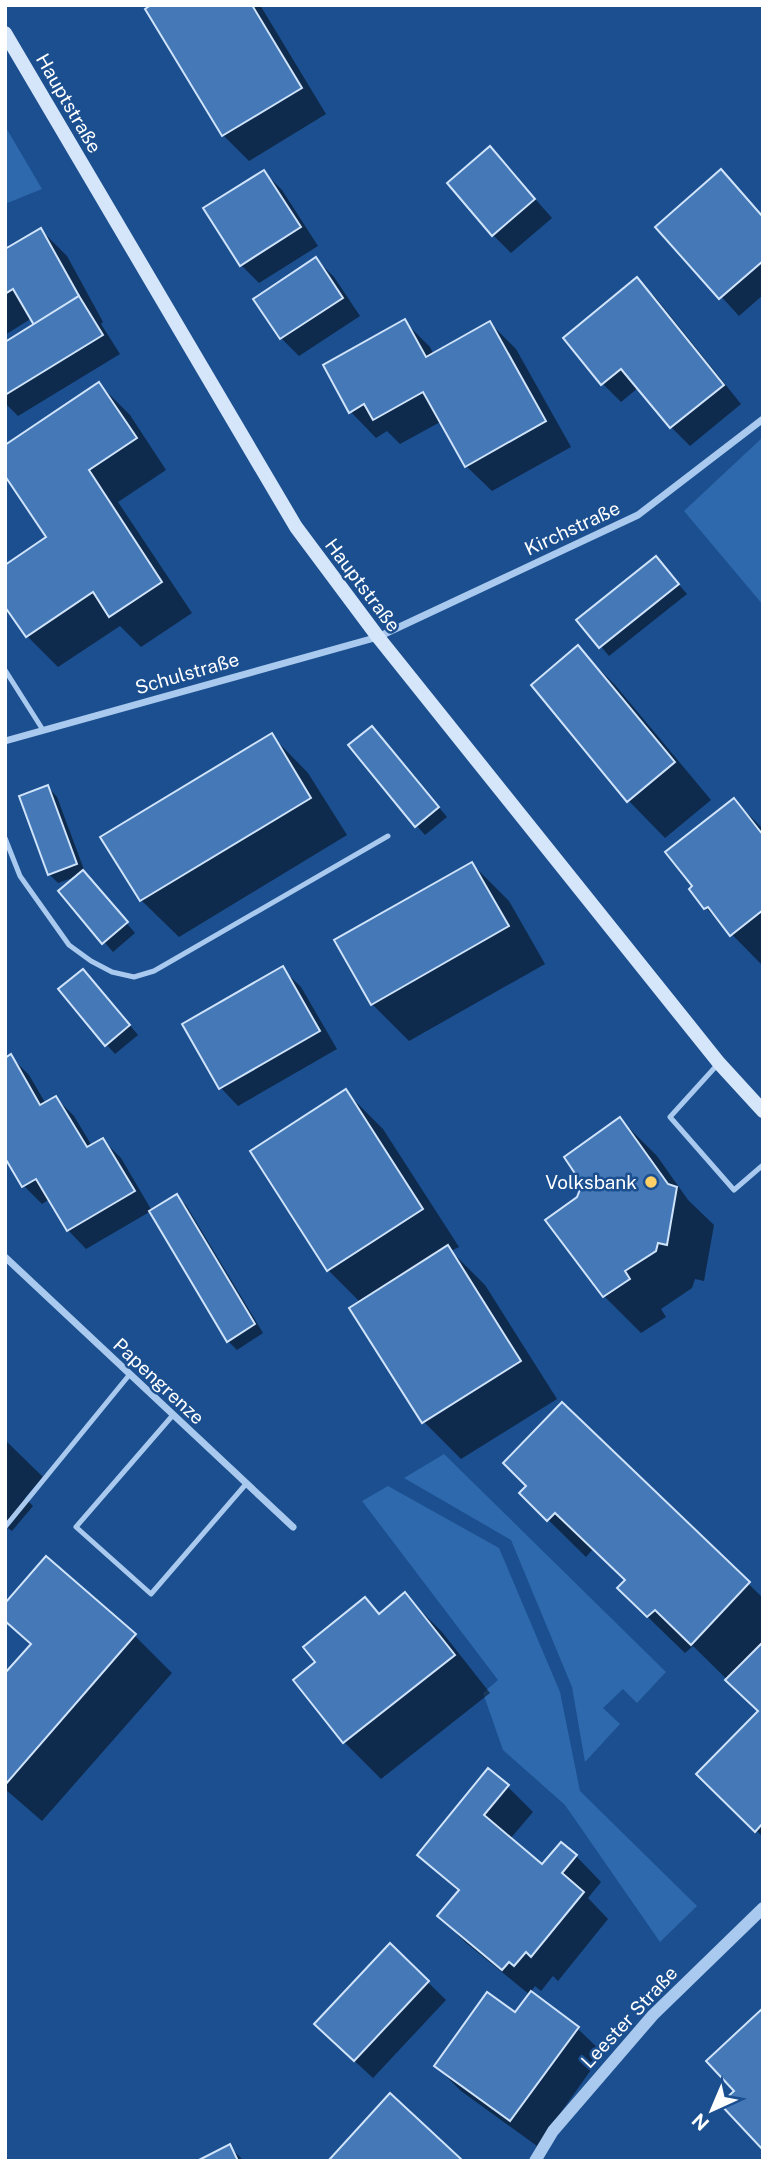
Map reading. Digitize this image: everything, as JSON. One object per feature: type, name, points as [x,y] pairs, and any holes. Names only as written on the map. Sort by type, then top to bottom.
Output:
[{"type":"main road","name":"Hauptstraße","points":[[5,33],[296,527],[378,637],[719,1063],[763,1111]]},
{"type":"street","name":"Kirchstraße","points":[[378,637],[638,515],[763,419]]},
{"type":"street","name":"Schulstraße","points":[[5,741],[378,637]]},
{"type":"street","name":"Papengrenze","points":[[5,1257],[293,1527]]},
{"type":"street","name":"Leester Straße","points":[[535,2161],[553,2131],[653,2015],[763,1908]]},
{"type":"lane","points":[[5,670],[43,730]]},
{"type":"lane","points":[[5,838],[20,876],[69,945],[112,972],[134,977],[154,971],[387,836]]},
{"type":"lane","points":[[719,1063],[670,1117],[734,1190],[763,1165]]},
{"type":"lane","points":[[5,1527],[130,1374]]},
{"type":"lane","points":[[173,1415],[76,1527],[151,1594],[246,1484]]},
{"type":"shaded area","points":[[5,126],[42,189],[5,204]]},
{"type":"shaded area","points":[[763,437],[763,605],[684,511]]},
{"type":"shaded area","points":[[444,1454],[666,1672],[637,1703],[623,1689],[603,1708],[620,1724],[585,1762],[572,1687],[511,1540],[404,1478]]},
{"type":"shaded area","points":[[388,1486],[499,1548],[560,1692],[580,1791],[697,1906],[660,1942],[565,1805],[503,1750],[483,1693],[498,1680],[362,1501]]},
{"type":"building","points":[[151,5],[252,5],[302,88],[222,136],[145,9]]},
{"type":"building","points":[[490,146],[535,199],[492,236],[447,183]]},
{"type":"building","points":[[721,169],[763,217],[763,261],[719,299],[655,227]]},
{"type":"building","points":[[264,170],[301,227],[240,266],[203,208]]},
{"type":"building","points":[[41,228],[79,296],[34,325],[13,289],[5,294],[5,249]]},
{"type":"building","points":[[316,257],[343,298],[280,339],[253,299]]},
{"type":"building","points":[[637,277],[724,385],[670,428],[621,369],[601,385],[563,338]]},
{"type":"building","points":[[79,296],[103,335],[5,395],[5,342]]},
{"type":"building","points":[[405,319],[426,357],[490,321],[546,421],[465,467],[423,392],[373,420],[364,404],[349,413],[323,365]]},
{"type":"building","points":[[99,382],[137,438],[89,470],[162,582],[109,617],[93,592],[26,637],[5,607],[5,565],[46,537],[5,476],[5,445]]},
{"type":"building","points":[[656,556],[679,584],[599,648],[576,620]]},
{"type":"building","points":[[578,645],[675,762],[627,802],[531,685]]},
{"type":"building","points":[[372,726],[439,807],[415,827],[348,745]]},
{"type":"building","points":[[272,733],[311,798],[140,901],[100,837]]},
{"type":"building","points":[[48,785],[77,864],[48,875],[19,796]]},
{"type":"building","points":[[734,798],[763,835],[763,910],[730,936],[708,907],[704,909],[689,889],[692,886],[665,852]]},
{"type":"building","points":[[472,862],[509,926],[371,1005],[334,940]]},
{"type":"building","points":[[83,870],[128,922],[102,944],[58,891]]},
{"type":"building","points":[[283,966],[320,1031],[219,1089],[182,1024]]},
{"type":"building","points":[[83,969],[130,1025],[105,1046],[58,989]]},
{"type":"building","points":[[11,1054],[40,1105],[56,1096],[87,1147],[103,1138],[135,1191],[67,1231],[36,1179],[22,1187],[5,1158],[5,1058]]},
{"type":"building","points":[[346,1089],[423,1209],[327,1271],[250,1151]]},
{"type":"building","points":[[620,1117],[668,1184],[677,1187],[667,1245],[658,1243],[656,1251],[625,1271],[630,1279],[603,1297],[545,1220],[577,1197],[582,1184],[564,1157]]},
{"type":"building","points":[[177,1194],[255,1324],[227,1342],[149,1211]]},
{"type":"building","points":[[448,1245],[521,1361],[422,1423],[349,1308]]},
{"type":"building","points":[[562,1402],[750,1582],[691,1645],[655,1610],[647,1617],[617,1588],[625,1580],[555,1513],[547,1521],[519,1493],[526,1486],[503,1463]]},
{"type":"building","points":[[46,1556],[136,1634],[5,1785],[5,1673],[31,1644],[5,1621],[5,1603]]},
{"type":"building","points":[[405,1592],[455,1655],[343,1743],[293,1680],[315,1662],[303,1647],[365,1597],[379,1614]]},
{"type":"building","points":[[763,1642],[763,1823],[755,1832],[696,1774],[758,1711],[725,1680]]},
{"type":"building","points":[[488,1768],[509,1785],[484,1815],[542,1864],[561,1842],[577,1855],[562,1873],[584,1892],[531,1957],[526,1952],[514,1966],[509,1962],[502,1970],[437,1916],[459,1890],[417,1855]]},
{"type":"building","points":[[390,1943],[429,1981],[354,2061],[314,2024]]},
{"type":"building","points":[[531,1991],[579,2027],[510,2121],[434,2066],[487,1992],[515,2012]]},
{"type":"building","points":[[763,2008],[763,2150],[720,2104],[734,2091],[706,2061]]},
{"type":"building","points":[[390,2093],[461,2159],[328,2161]]},
{"type":"building","points":[[230,2144],[238,2161],[197,2161]]},
{"type":"place","name":"Volksbank","points":[[651,1182]]}]
